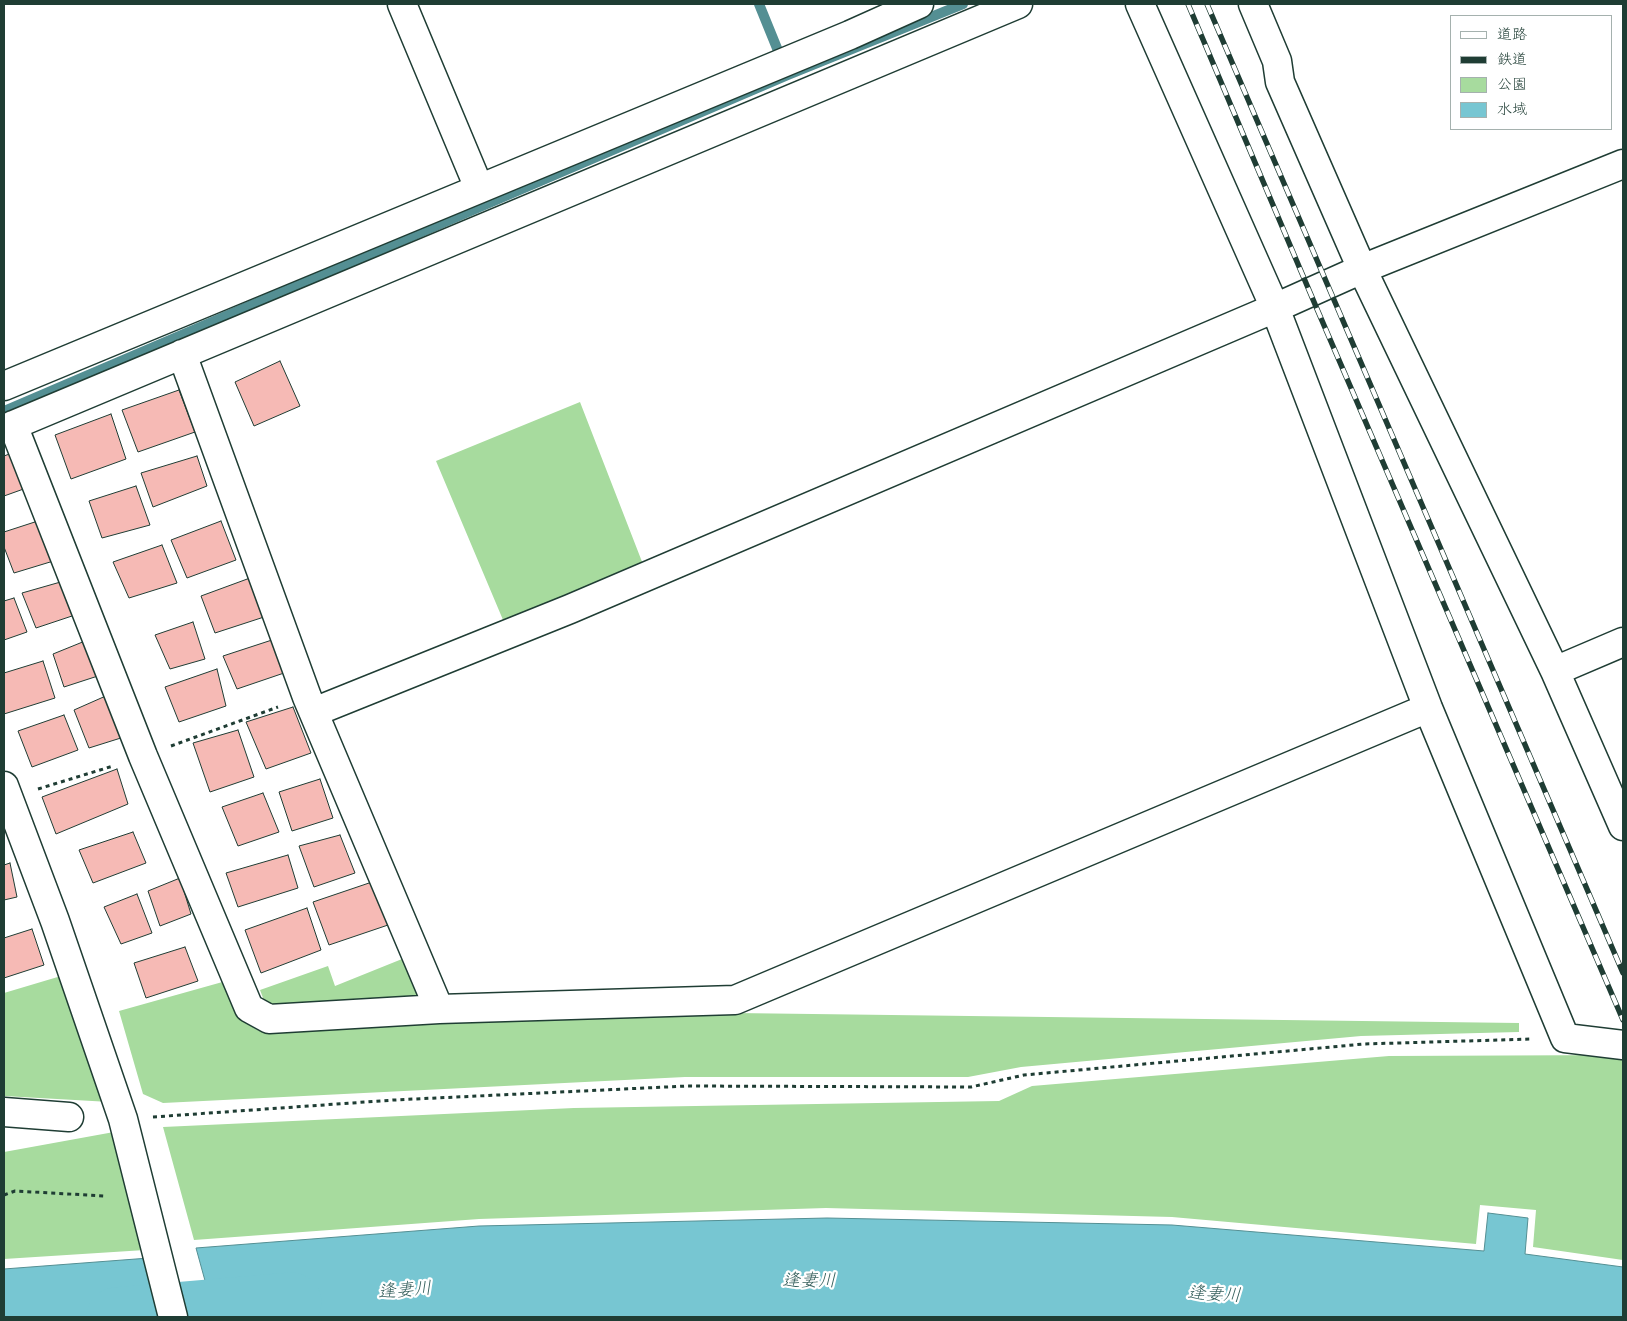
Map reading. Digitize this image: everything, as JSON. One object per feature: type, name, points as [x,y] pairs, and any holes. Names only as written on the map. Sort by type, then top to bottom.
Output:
[{"type":"street","points":[[402,4],[479,188]]},
{"type":"street","points":[[4,386],[919,4]]},
{"type":"street","points":[[1018,4],[8,427],[249,1008],[269,1019],[439,1009],[736,1000],[1428,708]]},
{"type":"street","points":[[1140,4],[1275,308],[1428,708],[1565,1038],[1623,1044]]},
{"type":"street","points":[[1253,4],[1277,61],[1280,82],[1362,269],[1555,671],[1623,826]]},
{"type":"street","points":[[310,704],[570,609],[1275,308],[1362,269],[1623,164]]},
{"type":"street","points":[[182,354],[310,704],[439,1009]]},
{"type":"street","points":[[1555,671],[1623,642]]},
{"type":"street","points":[[6,792],[123,1119],[173,1317]]},
{"type":"street","points":[[4,1112],[69,1117]]},
{"type":"path","points":[[6,792],[143,756],[310,704]]},
{"type":"path","points":[[123,1119],[394,1100],[687,1086],[971,1087],[1024,1075],[1364,1044],[1565,1038]]},
{"type":"path","points":[[4,1195],[15,1191],[105,1196]]},
{"type":"green space","points":[[580,402],[646,572],[506,627],[436,461]]},
{"type":"green space","points":[[407,957],[426,1000],[268,1011],[260,990],[328,966],[335,986]]},
{"type":"green space","points":[[61,976],[110,1102],[4,1096],[4,993]]},
{"type":"green space","points":[[226,981],[238,1018],[259,1031],[450,1019],[734,1013],[1519,1023],[1519,1032],[1361,1036],[1021,1067],[968,1077],[685,1077],[163,1103],[143,1094],[119,1011]]},
{"type":"green space","points":[[1623,1055],[1623,1260],[1533,1247],[1536,1210],[1480,1205],[1476,1244],[1172,1217],[826,1208],[479,1219],[194,1240],[163,1127],[574,1108],[999,1101],[1032,1086],[1389,1056]]},
{"type":"green space","points":[[114,1132],[145,1250],[4,1259],[4,1152]]},
{"type":"water","points":[[1488,1213],[1528,1218],[1525,1254],[1623,1267],[1623,1317],[215,1317],[196,1248],[479,1226],[827,1218],[1172,1225],[1484,1251]]},
{"type":"water","points":[[149,1258],[165,1317],[4,1317],[4,1269]]},
{"type":"building","points":[[280,361],[300,406],[254,426],[235,382]]},
{"type":"building","points":[[179,390],[195,432],[138,452],[122,410]]},
{"type":"building","points":[[111,414],[126,459],[71,479],[55,435]]},
{"type":"building","points":[[20,450],[32,486],[4,496],[4,456]]},
{"type":"building","points":[[197,456],[207,486],[153,507],[141,473]]},
{"type":"building","points":[[136,486],[150,525],[102,538],[89,501]]},
{"type":"building","points":[[44,519],[60,559],[14,573],[4,547],[4,532]]},
{"type":"building","points":[[221,521],[236,560],[187,578],[171,540]]},
{"type":"building","points":[[162,545],[177,583],[129,598],[113,562]]},
{"type":"building","points":[[250,578],[264,617],[215,633],[201,596]]},
{"type":"building","points":[[71,579],[84,612],[36,628],[22,593]]},
{"type":"building","points":[[14,598],[27,632],[4,640],[4,601]]},
{"type":"building","points":[[193,622],[205,659],[170,669],[155,635]]},
{"type":"building","points":[[90,639],[104,674],[64,687],[53,654]]},
{"type":"building","points":[[275,639],[287,672],[237,689],[223,656]]},
{"type":"building","points":[[43,661],[55,698],[4,714],[4,673]]},
{"type":"building","points":[[217,669],[226,706],[179,722],[165,687]]},
{"type":"building","points":[[108,695],[124,737],[89,748],[74,710]]},
{"type":"building","points":[[293,707],[311,753],[266,769],[246,722]]},
{"type":"building","points":[[64,715],[78,750],[32,767],[18,731]]},
{"type":"building","points":[[238,730],[254,777],[210,792],[193,743]]},
{"type":"building","points":[[117,769],[128,804],[56,834],[42,797]]},
{"type":"building","points":[[320,779],[333,818],[292,831],[279,792]]},
{"type":"building","points":[[263,793],[279,832],[238,846],[222,807]]},
{"type":"building","points":[[133,832],[146,863],[93,883],[79,850]]},
{"type":"building","points":[[340,835],[355,873],[314,887],[299,846]]},
{"type":"building","points":[[288,855],[298,888],[238,907],[226,873]]},
{"type":"building","points":[[10,863],[17,897],[4,900],[4,865]]},
{"type":"building","points":[[180,878],[191,914],[160,926],[148,891]]},
{"type":"building","points":[[375,881],[391,924],[329,945],[313,902]]},
{"type":"building","points":[[137,894],[152,933],[121,944],[104,907]]},
{"type":"building","points":[[307,908],[321,950],[261,973],[245,930]]},
{"type":"building","points":[[32,929],[44,965],[4,978],[4,938]]},
{"type":"building","points":[[185,947],[198,981],[146,998],[134,963]]},
{"type":"waterway","points":[[759,4],[783,63]]},
{"type":"waterway","points":[[4,411],[788,75],[963,4]]},
{"type":"waterway","name":"逢妻川","points":[[116,1317],[292,1302]]},
{"type":"railway","points":[[1188,4],[1623,1020]]},
{"type":"railway","points":[[1207,4],[1623,973]]}]
